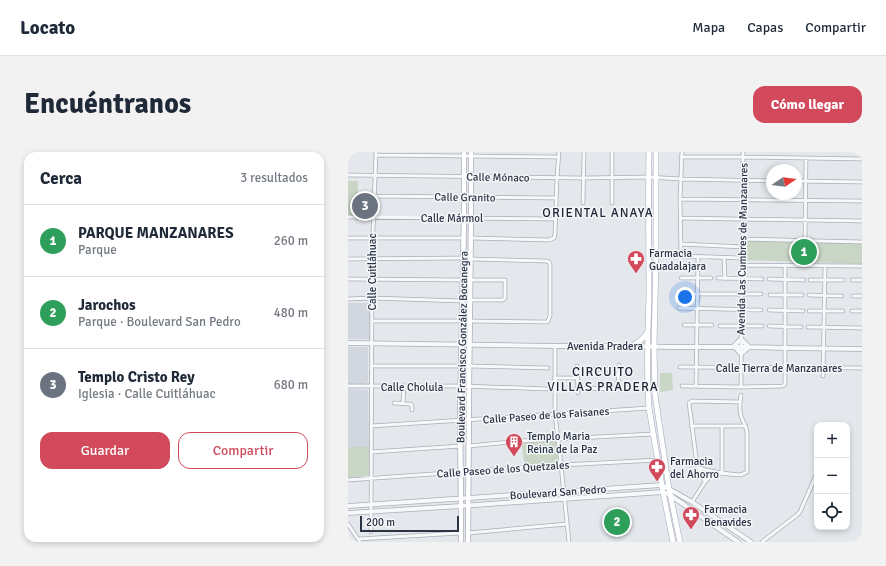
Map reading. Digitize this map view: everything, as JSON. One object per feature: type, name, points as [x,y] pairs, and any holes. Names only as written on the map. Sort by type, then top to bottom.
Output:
[{"type":"main road","points":[[649,152],[647,387],[662,492],[673,542]]},
{"type":"main road","points":[[656,152],[654,346],[655,403],[670,495],[680,542]]},
{"type":"main road","name":"Boulevard Francisco González Bocanegra","points":[[461,542],[460,421],[464,154]]},
{"type":"main road","name":"Boulevard Francisco González Bocanegra","points":[[468,542],[471,154]]},
{"type":"main road","points":[[632,346],[644,338],[648,328]]},
{"type":"street","points":[[471,238],[549,240],[554,238],[559,152]]},
{"type":"street","points":[[583,203],[584,152]]},
{"type":"street","points":[[612,152],[612,203]]},
{"type":"street","points":[[682,152],[680,199],[682,256],[742,258]]},
{"type":"street","points":[[712,152],[712,157]]},
{"type":"street","name":"Avenida Las Cumbres de Manzanares","points":[[741,387],[743,152]]},
{"type":"street","points":[[376,154],[471,154],[558,157]]},
{"type":"street","name":"Calle Cuitláhuac","points":[[370,532],[372,238],[376,154]]},
{"type":"street","points":[[682,157],[862,159]]},
{"type":"street","points":[[805,241],[806,158]]},
{"type":"street","name":"Calle Mónaco","points":[[348,176],[583,178],[648,176],[681,179],[766,181]]},
{"type":"street","points":[[802,181],[862,182]]},
{"type":"street","name":"Calle Granito","points":[[374,196],[556,198]]},
{"type":"street","points":[[680,199],[862,201]]},
{"type":"street","name":"Calle Mármol","points":[[348,217],[555,219]]},
{"type":"street","points":[[680,218],[862,221]]},
{"type":"street","points":[[348,238],[463,238]]},
{"type":"street","points":[[742,239],[862,242]]},
{"type":"street","points":[[681,244],[742,247]]},
{"type":"street","points":[[696,386],[698,257]]},
{"type":"street","points":[[348,259],[463,258]]},
{"type":"street","points":[[724,258],[725,278]]},
{"type":"street","points":[[469,321],[544,322],[548,321],[550,316],[550,262],[542,260],[470,259]]},
{"type":"street","points":[[742,265],[862,266]]},
{"type":"street","points":[[682,386],[741,387],[782,386],[785,384],[785,265]]},
{"type":"street","points":[[823,376],[825,266]]},
{"type":"street","points":[[681,278],[711,278]]},
{"type":"street","points":[[718,278],[762,279]]},
{"type":"street","points":[[348,279],[463,280]]},
{"type":"street","points":[[769,279],[804,280]]},
{"type":"street","points":[[470,280],[505,280],[504,299],[470,300]]},
{"type":"street","points":[[810,280],[843,280]]},
{"type":"street","points":[[852,280],[862,280]]},
{"type":"street","points":[[680,294],[761,294]]},
{"type":"street","points":[[770,294],[802,295]]},
{"type":"street","points":[[809,295],[842,296]]},
{"type":"street","points":[[853,296],[862,296]]},
{"type":"street","points":[[348,299],[372,298],[462,301]]},
{"type":"street","points":[[679,308],[761,310]]},
{"type":"street","points":[[769,310],[803,310]]},
{"type":"street","points":[[809,311],[843,311]]},
{"type":"street","points":[[852,311],[862,311]]},
{"type":"street","points":[[372,321],[462,321]]},
{"type":"street","points":[[684,325],[712,326]]},
{"type":"street","points":[[720,326],[762,326]]},
{"type":"street","points":[[770,326],[801,327]]},
{"type":"street","points":[[808,327],[825,326],[862,328]]},
{"type":"street","points":[[741,339],[750,347],[741,354],[734,346],[741,339]]},
{"type":"street","name":"Avenida Pradera","points":[[348,343],[554,346],[734,346],[862,349]]},
{"type":"street","points":[[554,346],[555,414],[569,542]]},
{"type":"street","points":[[371,366],[462,366]]},
{"type":"street","points":[[469,366],[548,368]]},
{"type":"street","points":[[578,388],[616,388],[618,384],[619,367],[577,368],[578,393]]},
{"type":"street","name":"Calle Tierra de Manzanares","points":[[680,367],[862,368]]},
{"type":"street","points":[[554,378],[578,378]]},
{"type":"street","name":"Calle Cholula","points":[[348,386],[461,386],[548,389]]},
{"type":"street","points":[[403,403],[404,386]]},
{"type":"street","points":[[699,468],[722,474],[740,475],[747,472],[748,436],[746,426],[741,416],[741,395]]},
{"type":"street","points":[[705,482],[696,462],[689,403],[740,402]]},
{"type":"street","points":[[394,403],[411,404],[412,410]]},
{"type":"street","name":"Calle Paseo de los Faisanes","points":[[371,426],[649,408]]},
{"type":"street","points":[[691,426],[746,426]]},
{"type":"street","points":[[722,426],[722,474]]},
{"type":"street","points":[[469,446],[653,434]]},
{"type":"street","points":[[371,452],[461,446]]},
{"type":"street","name":"Calle Paseo de los Quetzales","points":[[348,480],[561,465],[658,460]]},
{"type":"street","points":[[692,502],[713,472]]},
{"type":"street","points":[[762,542],[797,516],[814,480]]},
{"type":"street","points":[[662,485],[692,502],[751,542]]},
{"type":"street","name":"Boulevard San Pedro","points":[[348,506],[662,485]]},
{"type":"street","name":"Boulevard San Pedro","points":[[348,513],[662,492],[670,495],[738,542]]},
{"type":"street","points":[[348,524],[359,541],[461,532]]},
{"type":"street","points":[[468,533],[567,524]]},
{"type":"shaded area","points":[[348,303],[370,303],[370,339],[348,339]]},
{"type":"shaded area","points":[[348,347],[368,347],[368,382],[366,384],[348,384]]},
{"type":"shaded area","points":[[348,389],[368,390],[369,447],[348,447]]},
{"type":"green space","points":[[348,181],[358,181],[357,215],[348,215]]},
{"type":"green space","points":[[747,241],[862,243],[862,264],[746,260]]},
{"type":"green space","points":[[660,373],[672,373],[673,390],[660,392]]},
{"type":"green space","points":[[557,441],[559,464],[525,467],[521,443]]},
{"type":"green space","points":[[348,447],[369,447],[369,476],[348,478]]},
{"type":"place","name":"Templo Cristo Rey","points":[[365,206]]},
{"type":"place","name":"PARQUE MANZANARES","points":[[804,252]]},
{"type":"place","name":"Farmacia Guadalajara","points":[[636,274]]},
{"type":"place","name":"Templo Maria Reina de la Paz","points":[[514,457]]},
{"type":"place","name":"Farmacia del Ahorro","points":[[657,482]]},
{"type":"place","name":"Jarochos","points":[[617,522]]},
{"type":"place","name":"Farmacia Benavides","points":[[691,530]]},
{"type":"district","name":"ORIENTAL ANAYA","points":[[598,212]]},
{"type":"district","name":"CIRCUITO VILLAS PRADERA","points":[[603,378]]}]
